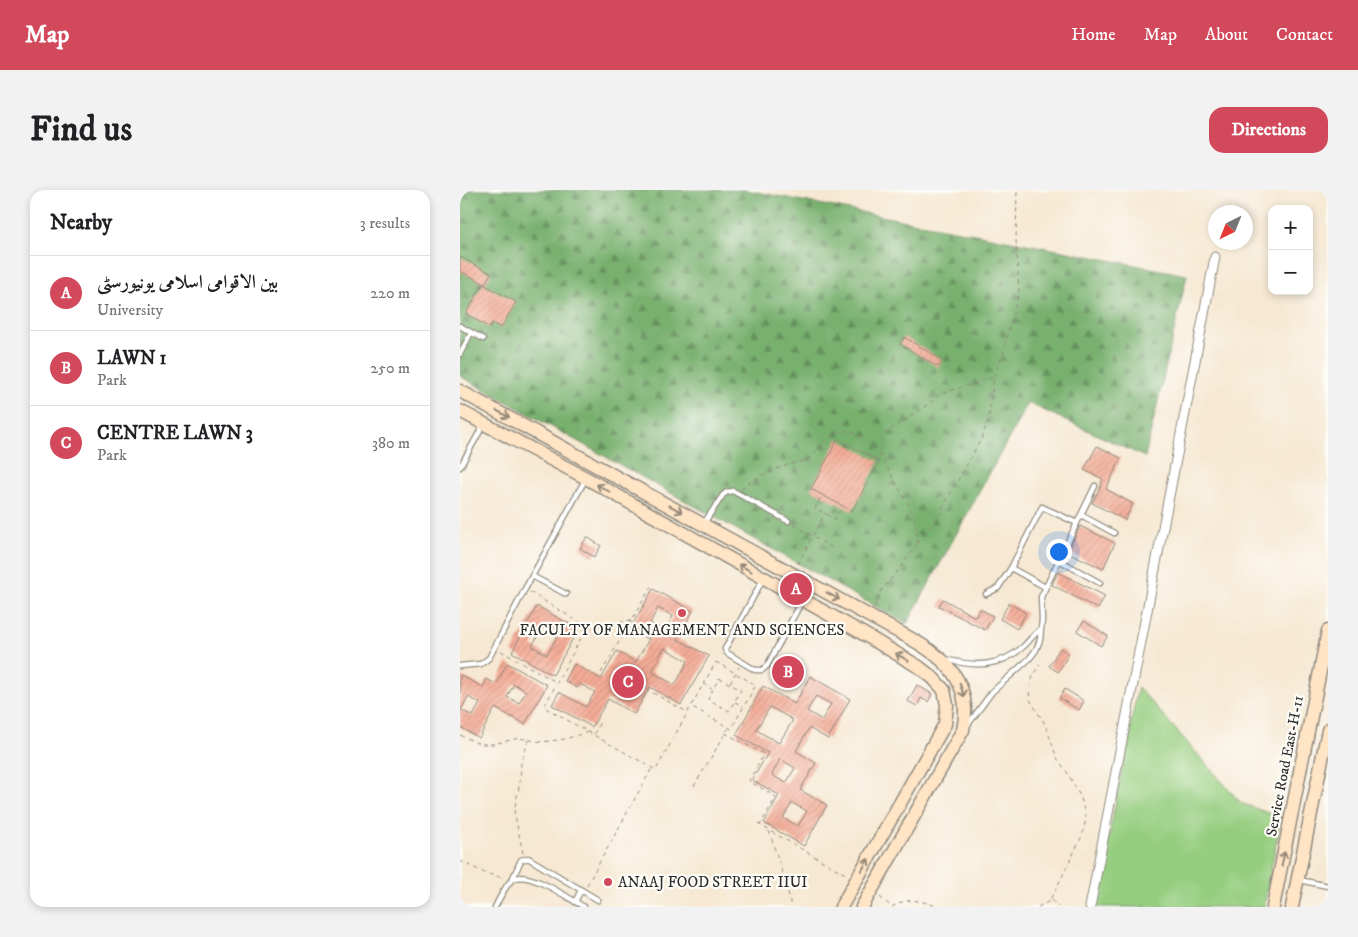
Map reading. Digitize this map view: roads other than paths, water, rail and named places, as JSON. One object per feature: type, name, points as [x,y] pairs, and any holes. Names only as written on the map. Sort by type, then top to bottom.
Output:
[{"type":"street","points":[[1090,907],[1215,257]]},
{"type":"street","points":[[460,391],[871,617],[940,658],[961,684],[967,715],[964,730],[862,907]]},
{"type":"street","points":[[472,397],[462,412],[586,478],[862,633],[919,667],[944,690],[947,713],[945,724],[841,907]]},
{"type":"street","points":[[645,512],[654,497]]},
{"type":"street","points":[[862,633],[871,617]]},
{"type":"street","name":"Service Road East-H-11","points":[[1273,907],[1322,688],[1328,631]]},
{"type":"street","points":[[1292,907],[1328,730]]},
{"type":"lane","points":[[460,326],[483,339]]},
{"type":"lane","points":[[460,354],[471,333]]},
{"type":"lane","points":[[460,467],[484,424]]},
{"type":"lane","points":[[460,666],[486,662],[586,478]]},
{"type":"lane","points":[[964,730],[992,692],[1032,654],[1040,640],[1041,597],[1095,486]]},
{"type":"lane","points":[[703,524],[723,495],[733,491],[788,521]]},
{"type":"lane","points":[[986,594],[998,588],[1011,568],[1042,507],[1077,523]]},
{"type":"lane","points":[[1081,515],[1114,533]]},
{"type":"lane","points":[[1058,560],[1100,582]]},
{"type":"lane","points":[[1011,568],[1045,587]]},
{"type":"lane","points":[[532,576],[566,594]]},
{"type":"lane","points":[[764,578],[725,649],[727,653],[755,670],[764,669],[803,600]]},
{"type":"lane","points":[[940,658],[964,664],[984,666],[1003,660],[1024,646],[1040,629]]},
{"type":"lane","points":[[496,907],[512,880],[517,865],[524,858],[532,860],[598,900]]},
{"type":"lane","points":[[512,880],[520,876],[535,879],[584,907]]},
{"type":"lane","points":[[1298,880],[1328,886]]},
{"type":"lane","points":[[575,902],[582,891]]},
{"type":"place","name":"بین الاقوامی اسلامی یونیورسٹی","points":[[796,589]]},
{"type":"place","name":"FACULTY OF MANAGEMENT AND SCIENCES","points":[[682,613]]},
{"type":"place","name":"LAWN 1","points":[[788,672]]},
{"type":"place","name":"CENTRE LAWN 3","points":[[628,682]]},
{"type":"place","name":"ANAAJ FOOD STREET IIUI","points":[[608,882]]}]
